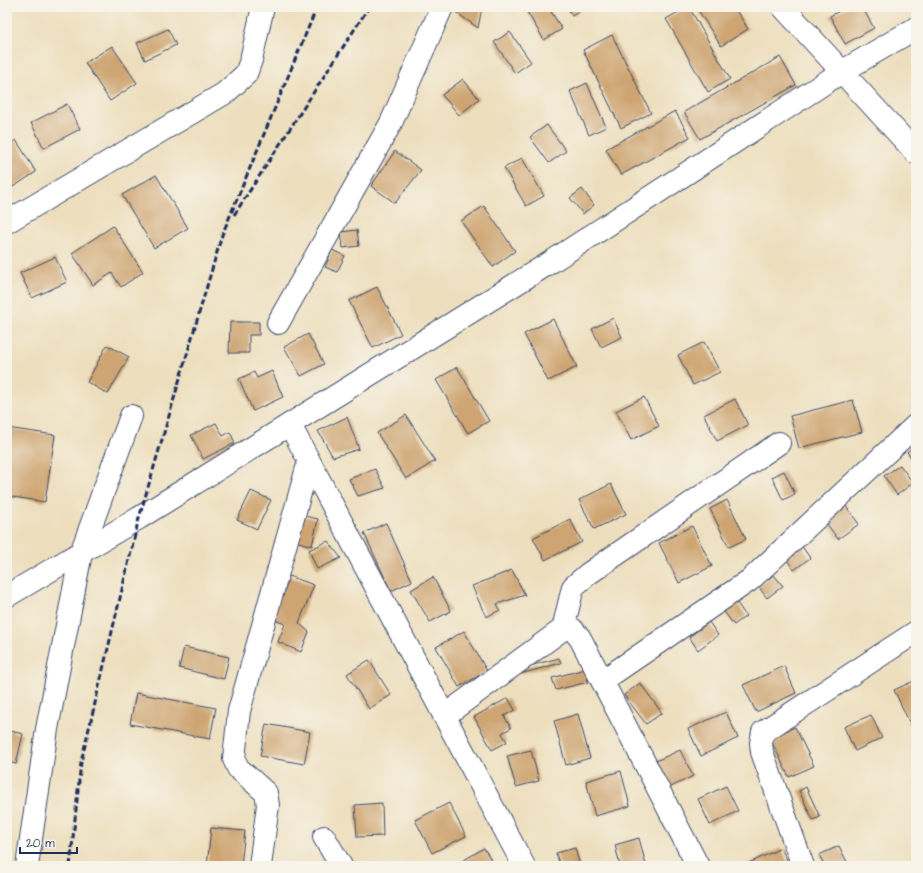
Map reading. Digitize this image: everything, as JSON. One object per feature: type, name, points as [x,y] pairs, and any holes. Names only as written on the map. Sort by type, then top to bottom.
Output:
[{"type":"street","points":[[7,222],[225,93],[246,74],[251,60],[263,7]]},
{"type":"street","points":[[278,323],[391,123],[442,7]]},
{"type":"street","points":[[783,7],[843,71],[916,153]]},
{"type":"street","points":[[7,596],[81,553],[290,425],[552,262],[843,71],[916,28]]},
{"type":"street","points":[[27,866],[47,729],[81,553],[131,416]]},
{"type":"street","points":[[290,425],[524,866]]},
{"type":"street","points":[[602,681],[750,580],[916,425]]},
{"type":"street","points":[[563,629],[573,587],[588,574],[779,443]]},
{"type":"street","points":[[260,866],[268,805],[266,793],[238,768],[234,759],[238,718],[309,461]]},
{"type":"street","points":[[444,716],[563,629],[572,629],[580,638],[698,866]]},
{"type":"street","points":[[802,866],[762,752],[761,743],[763,732],[916,632]]},
{"type":"street","points":[[324,837],[341,866]]},
{"type":"building","points":[[449,7],[482,7],[478,28]]},
{"type":"building","points":[[524,7],[548,7],[562,29],[544,40]]},
{"type":"building","points":[[567,7],[585,7],[585,8],[572,16]]},
{"type":"building","points":[[689,7],[730,79],[708,92],[666,19]]},
{"type":"building","points":[[696,7],[734,7],[748,29],[721,46]]},
{"type":"building","points":[[847,7],[862,7],[874,28],[845,44],[830,16]]},
{"type":"building","points":[[168,29],[176,45],[145,60],[137,43]]},
{"type":"building","points":[[510,32],[531,62],[515,73],[494,42]]},
{"type":"building","points":[[612,35],[651,113],[621,128],[583,50]]},
{"type":"building","points":[[112,46],[137,83],[110,101],[85,63]]},
{"type":"building","points":[[780,57],[796,85],[700,139],[684,112]]},
{"type":"building","points":[[463,79],[479,99],[459,115],[442,95]]},
{"type":"building","points":[[587,83],[606,127],[589,135],[570,91]]},
{"type":"building","points":[[67,104],[80,129],[44,148],[31,123]]},
{"type":"building","points":[[675,111],[690,137],[621,175],[606,149]]},
{"type":"building","points":[[547,125],[566,151],[549,163],[530,137]]},
{"type":"building","points":[[16,140],[36,172],[13,187],[7,178],[7,146]]},
{"type":"building","points":[[395,151],[421,170],[395,203],[371,186]]},
{"type":"building","points":[[522,158],[544,196],[526,206],[504,168]]},
{"type":"building","points":[[156,175],[188,228],[154,248],[122,195]]},
{"type":"building","points":[[582,189],[594,205],[583,214],[570,198]]},
{"type":"building","points":[[484,206],[515,251],[493,267],[461,221]]},
{"type":"building","points":[[113,226],[143,272],[121,287],[112,273],[93,285],[72,253]]},
{"type":"building","points":[[357,230],[359,246],[343,248],[341,232]]},
{"type":"building","points":[[332,250],[345,256],[337,272],[325,267]]},
{"type":"building","points":[[55,257],[67,282],[32,298],[20,273]]},
{"type":"building","points":[[377,287],[401,334],[373,348],[349,301]]},
{"type":"building","points":[[613,318],[622,337],[601,347],[592,329]]},
{"type":"building","points":[[553,319],[577,367],[548,381],[524,334]]},
{"type":"building","points":[[230,322],[259,322],[259,335],[249,335],[249,353],[229,353]]},
{"type":"building","points":[[308,334],[324,364],[301,376],[284,347]]},
{"type":"building","points":[[704,342],[720,372],[693,385],[678,355]]},
{"type":"building","points":[[107,345],[129,357],[108,394],[87,382]]},
{"type":"building","points":[[457,367],[489,421],[468,433],[436,380]]},
{"type":"building","points":[[272,371],[283,397],[253,411],[239,379],[254,372],[257,378]]},
{"type":"building","points":[[644,397],[659,426],[631,440],[616,411]]},
{"type":"building","points":[[735,399],[748,425],[717,441],[704,415]]},
{"type":"building","points":[[853,400],[862,432],[799,448],[790,416]]},
{"type":"building","points":[[406,415],[435,461],[406,479],[377,433]]},
{"type":"building","points":[[347,417],[359,449],[333,457],[318,431]]},
{"type":"building","points":[[216,423],[223,436],[230,432],[235,443],[203,459],[191,435]]},
{"type":"building","points":[[7,428],[55,435],[45,502],[7,496]]},
{"type":"building","points":[[916,445],[916,465],[907,452]]},
{"type":"building","points":[[900,465],[913,483],[897,495],[884,476]]},
{"type":"building","points":[[375,469],[385,488],[358,496],[349,479]]},
{"type":"building","points":[[784,471],[795,494],[783,500],[772,477]]},
{"type":"building","points":[[611,484],[626,514],[594,529],[579,500]]},
{"type":"building","points":[[251,491],[271,500],[257,529],[237,520]]},
{"type":"building","points":[[727,500],[746,539],[729,547],[710,509]]},
{"type":"building","points":[[845,505],[859,524],[838,539],[824,520]]},
{"type":"building","points":[[296,514],[318,519],[312,546],[289,539]]},
{"type":"building","points":[[570,519],[582,542],[545,560],[533,538]]},
{"type":"building","points":[[386,523],[412,581],[391,591],[364,533]]},
{"type":"building","points":[[692,526],[712,566],[679,583],[659,543]]},
{"type":"building","points":[[328,541],[341,558],[317,569],[309,550]]},
{"type":"building","points":[[801,545],[810,558],[794,570],[785,557]]},
{"type":"building","points":[[512,570],[525,595],[497,604],[500,610],[486,617],[472,586]]},
{"type":"building","points":[[286,575],[314,585],[299,623],[309,632],[301,652],[278,642],[285,624],[269,618]]},
{"type":"building","points":[[774,575],[783,586],[767,598],[758,586]]},
{"type":"building","points":[[433,577],[451,611],[430,622],[411,590]]},
{"type":"building","points":[[735,600],[746,616],[734,625],[722,609]]},
{"type":"building","points":[[709,622],[718,635],[698,650],[689,637]]},
{"type":"building","points":[[464,631],[487,671],[459,687],[436,647]]},
{"type":"building","points":[[184,647],[229,657],[224,679],[179,668]]},
{"type":"building","points":[[559,658],[561,663],[520,674],[518,669]]},
{"type":"building","points":[[369,660],[391,695],[369,709],[347,674]]},
{"type":"building","points":[[784,666],[796,693],[756,712],[743,685]]},
{"type":"building","points":[[585,669],[588,682],[556,690],[552,678]]},
{"type":"building","points":[[916,680],[916,729],[913,730],[894,690]]},
{"type":"building","points":[[640,683],[662,713],[646,724],[624,695]]},
{"type":"building","points":[[136,693],[216,708],[210,739],[130,724]]},
{"type":"building","points":[[508,698],[515,710],[504,716],[511,728],[502,733],[507,742],[492,750],[474,717]]},
{"type":"building","points":[[726,712],[738,738],[701,756],[688,729]]},
{"type":"building","points":[[578,714],[590,758],[566,765],[554,721]]},
{"type":"building","points":[[871,715],[882,738],[855,751],[844,727]]},
{"type":"building","points":[[266,724],[310,732],[304,764],[260,756]]},
{"type":"building","points":[[795,727],[814,766],[789,777],[770,738]]},
{"type":"building","points":[[7,730],[23,734],[16,764],[7,762]]},
{"type":"building","points":[[531,750],[539,781],[516,787],[507,756]]},
{"type":"building","points":[[680,750],[693,776],[669,788],[656,761]]},
{"type":"building","points":[[621,771],[630,806],[595,816],[586,781]]},
{"type":"building","points":[[726,786],[738,811],[710,825],[698,799]]},
{"type":"building","points":[[806,787],[820,817],[813,820],[799,791]]},
{"type":"building","points":[[382,803],[383,836],[357,837],[355,805]]},
{"type":"building","points":[[449,803],[466,836],[432,853],[415,820]]},
{"type":"building","points":[[211,828],[245,831],[241,866],[207,866]]},
{"type":"building","points":[[639,838],[646,865],[620,866],[615,845]]},
{"type":"building","points":[[839,846],[849,866],[825,866],[819,855]]},
{"type":"building","points":[[484,848],[493,863],[487,866],[454,866]]},
{"type":"building","points":[[575,848],[580,866],[560,866],[556,853]]},
{"type":"building","points":[[781,848],[790,866],[743,866]]},
{"type":"railway","points":[[70,866],[81,762],[139,518],[222,235],[317,7]]},
{"type":"railway","points":[[234,215],[369,7]]}]
